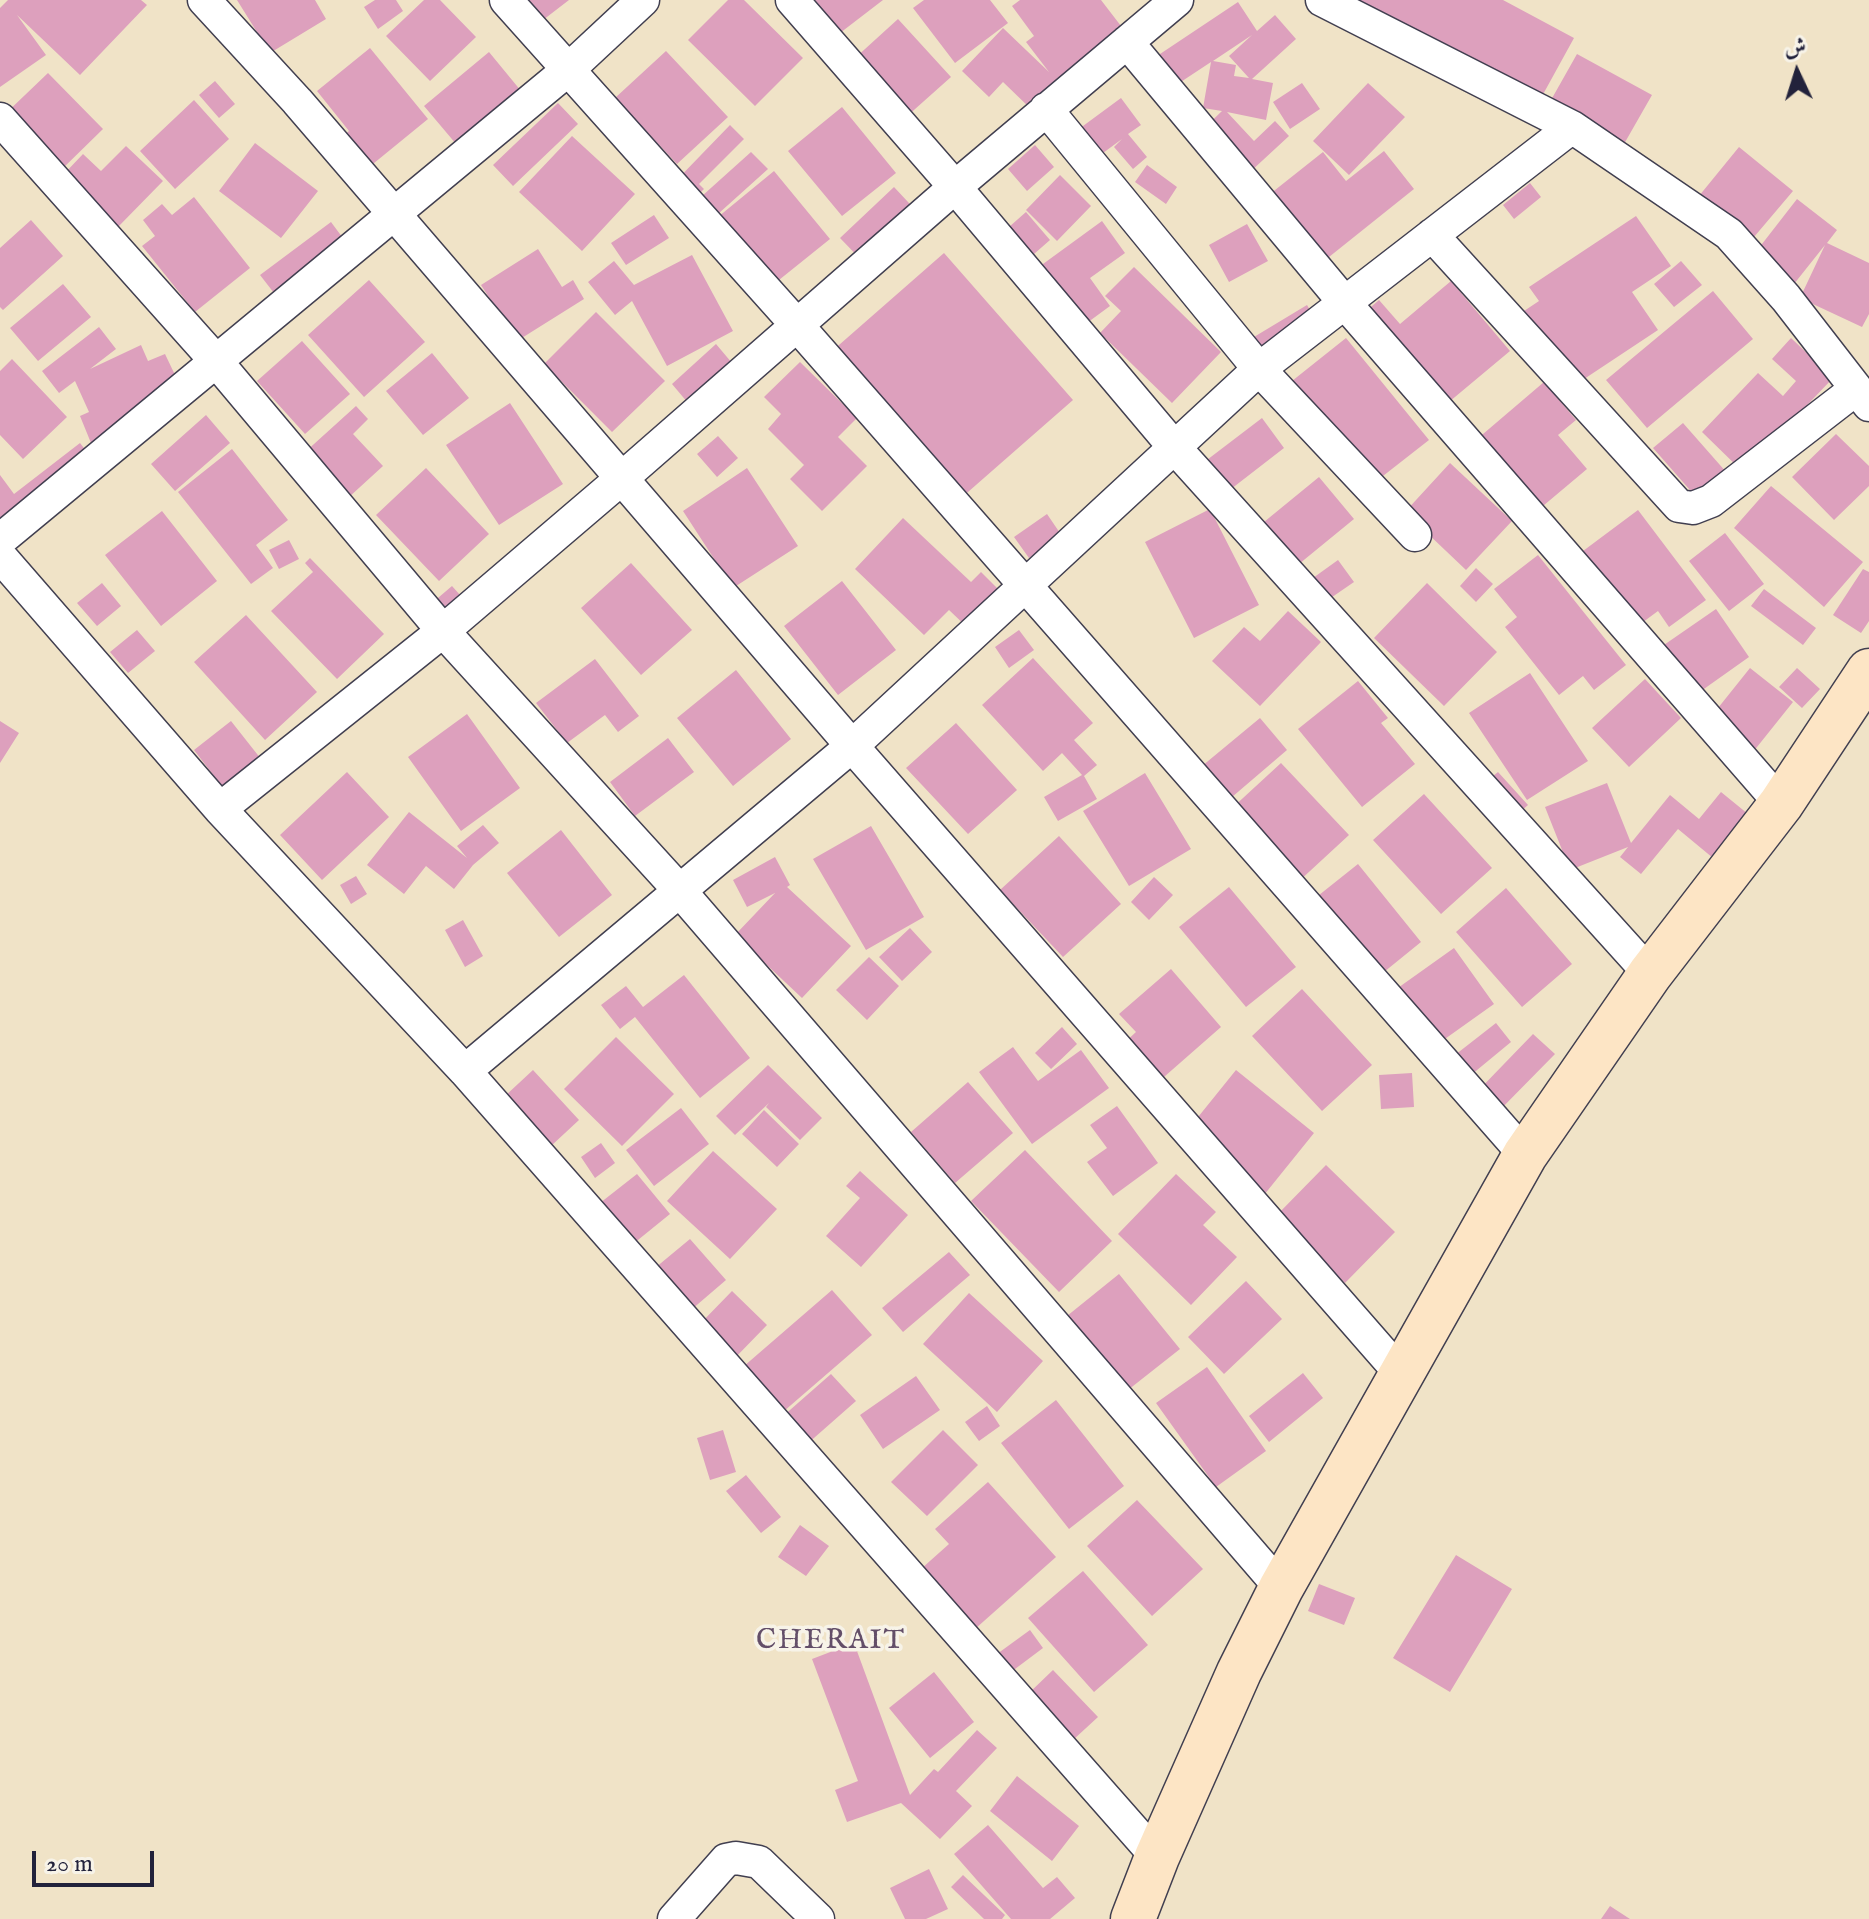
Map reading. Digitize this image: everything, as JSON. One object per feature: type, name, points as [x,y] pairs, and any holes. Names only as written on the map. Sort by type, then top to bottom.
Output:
[{"type":"main road","points":[[1133,1919],[1239,1672],[1281,1588],[1525,1155],[1650,974],[1781,804],[1869,671]]},
{"type":"street","points":[[204,0],[297,101],[852,746],[1402,1375]]},
{"type":"street","points":[[506,0],[796,324],[1525,1155]]},
{"type":"street","points":[[0,540],[569,69],[643,0]]},
{"type":"street","points":[[792,0],[1175,448],[1650,974]]},
{"type":"street","points":[[220,809],[443,631],[955,187],[1177,0]]},
{"type":"street","points":[[1322,0],[1572,127],[1729,234],[1786,298],[1862,397],[1711,501],[1693,508],[1679,506],[1432,235]]},
{"type":"street","points":[[1127,42],[1344,302],[1781,804]]},
{"type":"street","points":[[1046,109],[1259,369],[1415,535]]},
{"type":"street","points":[[0,119],[216,361],[443,631],[680,891],[1281,1588]]},
{"type":"street","points":[[465,1071],[852,746],[1259,369],[1572,127]]},
{"type":"street","points":[[0,556],[220,809],[465,1071],[1157,1857]]},
{"type":"street","points":[[674,1919],[726,1860],[736,1858],[759,1862],[818,1919]]},
{"type":"building","points":[[8,0],[141,0],[147,5],[80,75],[17,15],[46,55],[0,87],[0,8]]},
{"type":"building","points":[[237,0],[315,0],[326,19],[270,53]]},
{"type":"building","points":[[375,0],[396,0],[403,11],[378,29],[364,7]]},
{"type":"building","points":[[424,0],[440,0],[476,37],[430,81],[386,36]]},
{"type":"building","points":[[528,0],[569,0],[543,20]]},
{"type":"building","points":[[728,0],[744,0],[803,58],[755,106],[688,40]]},
{"type":"building","points":[[815,0],[883,0],[840,33]]},
{"type":"building","points":[[924,0],[990,0],[1008,23],[955,63],[913,8]]},
{"type":"building","points":[[1020,0],[1101,0],[1131,39],[1032,110],[1003,82],[989,97],[962,71],[1003,28],[1049,72],[1026,42],[1034,36],[1012,6]]},
{"type":"building","points":[[1356,0],[1503,0],[1574,38],[1541,98]]},
{"type":"building","points":[[1238,2],[1257,31],[1275,15],[1296,39],[1252,79],[1273,83],[1266,120],[1227,112],[1254,141],[1275,121],[1289,136],[1237,184],[1194,138],[1222,111],[1203,108],[1211,62],[1155,99],[1136,70]],"holes":[[[1252,35],[1229,56],[1249,78],[1234,76],[1236,65],[1213,61]]]},
{"type":"building","points":[[898,19],[951,77],[896,126],[843,69]]},
{"type":"building","points":[[370,48],[428,119],[368,168],[342,137],[349,131],[317,91]]},
{"type":"building","points":[[666,51],[728,117],[677,164],[615,98]]},
{"type":"building","points":[[489,52],[526,97],[462,151],[424,106]]},
{"type":"building","points":[[1577,54],[1652,95],[1616,158],[1542,116]]},
{"type":"building","points":[[48,73],[103,129],[57,174],[2,117]]},
{"type":"building","points":[[215,81],[235,104],[219,118],[199,95]]},
{"type":"building","points":[[1302,83],[1320,109],[1290,129],[1273,102]]},
{"type":"building","points":[[1368,83],[1405,117],[1349,175],[1313,141]]},
{"type":"building","points":[[1121,98],[1141,125],[1128,134],[1147,157],[1133,169],[1114,147],[1122,139],[1084,167],[1064,140]]},
{"type":"building","points":[[194,100],[229,139],[175,189],[140,151]]},
{"type":"building","points":[[558,103],[578,124],[513,186],[493,165]]},
{"type":"building","points":[[842,107],[896,173],[842,216],[788,151]]},
{"type":"building","points":[[730,125],[744,139],[699,184],[704,189],[688,205],[670,187]]},
{"type":"building","points":[[572,136],[635,194],[582,251],[519,192]]},
{"type":"building","points":[[255,143],[318,191],[281,238],[219,191]]},
{"type":"building","points":[[1035,145],[1054,167],[1027,191],[1008,169]]},
{"type":"building","points":[[126,146],[163,181],[118,227],[63,175],[83,154],[101,171]]},
{"type":"building","points":[[1739,147],[1793,191],[1743,250],[1690,207]]},
{"type":"building","points":[[1384,151],[1414,189],[1319,265],[1265,198],[1323,152],[1346,181]]},
{"type":"building","points":[[751,152],[768,169],[708,223],[692,205]]},
{"type":"building","points":[[1147,165],[1177,187],[1166,204],[1135,182]]},
{"type":"building","points":[[774,171],[830,239],[774,284],[718,217]]},
{"type":"building","points":[[1060,175],[1091,206],[1057,241],[1026,210]]},
{"type":"building","points":[[1530,183],[1541,197],[1514,219],[1503,205]]},
{"type":"building","points":[[894,187],[922,217],[868,267],[840,238]]},
{"type":"building","points":[[194,197],[250,268],[195,312],[142,246],[155,236],[143,220],[162,204],[172,215]]},
{"type":"building","points":[[1797,199],[1837,230],[1827,243],[1869,263],[1869,314],[1862,327],[1800,298],[1825,245],[1794,284],[1755,253]]},
{"type":"building","points":[[1026,212],[1050,240],[1034,254],[1009,227]]},
{"type":"building","points":[[654,215],[669,238],[626,265],[611,243]]},
{"type":"building","points":[[1636,216],[1671,266],[1632,292],[1658,330],[1566,391],[1512,319],[1539,301],[1529,287]]},
{"type":"building","points":[[31,220],[63,256],[3,310],[0,307],[0,248]]},
{"type":"building","points":[[1102,221],[1125,253],[1090,278],[1110,306],[1076,331],[1032,272]]},
{"type":"building","points":[[331,222],[351,249],[281,302],[260,275]]},
{"type":"building","points":[[1247,224],[1268,261],[1229,282],[1209,245]]},
{"type":"building","points":[[538,249],[562,287],[573,280],[584,299],[517,341],[481,285]]},
{"type":"building","points":[[944,253],[1073,400],[960,499],[831,352]]},
{"type":"building","points":[[692,255],[733,331],[667,366],[632,301],[615,315],[588,282],[614,261],[634,285]]},
{"type":"building","points":[[1681,261],[1702,285],[1674,307],[1654,284]]},
{"type":"building","points":[[1134,267],[1221,352],[1172,403],[1100,333],[1121,311],[1105,296]]},
{"type":"building","points":[[369,280],[425,342],[364,397],[308,335]]},
{"type":"building","points":[[1451,281],[1510,351],[1443,407],[1364,313],[1379,300],[1400,324]]},
{"type":"building","points":[[63,284],[91,317],[38,361],[10,328]]},
{"type":"building","points":[[1713,291],[1753,339],[1647,428],[1606,380]]},
{"type":"building","points":[[1307,305],[1325,336],[1262,374],[1244,343]]},
{"type":"building","points":[[596,312],[665,381],[612,432],[544,364]]},
{"type":"building","points":[[99,327],[116,349],[90,369],[141,345],[148,361],[165,354],[187,400],[91,443],[80,416],[89,412],[75,381],[59,393],[42,371]]},
{"type":"building","points":[[1346,338],[1429,440],[1374,483],[1292,381]]},
{"type":"building","points":[[1791,338],[1833,378],[1743,472],[1702,432],[1758,373],[1783,396],[1796,381],[1772,359]]},
{"type":"building","points":[[302,341],[350,394],[305,434],[257,381]]},
{"type":"building","points":[[716,344],[732,363],[688,403],[672,384]]},
{"type":"building","points":[[432,353],[469,398],[423,435],[386,391]]},
{"type":"building","points":[[12,359],[67,417],[23,459],[0,435],[0,371]]},
{"type":"building","points":[[800,362],[857,418],[838,437],[867,466],[822,511],[790,479],[804,465],[768,429],[781,414],[764,397]]},
{"type":"building","points":[[1544,382],[1576,420],[1558,435],[1587,469],[1537,511],[1476,440]]},
{"type":"building","points":[[510,403],[563,484],[499,525],[446,445]]},
{"type":"building","points":[[356,406],[368,419],[353,434],[383,466],[336,509],[293,463]]},
{"type":"building","points":[[206,415],[230,443],[175,491],[151,464]]},
{"type":"building","points":[[1262,418],[1284,448],[1222,496],[1199,466]]},
{"type":"building","points":[[1683,423],[1727,473],[1697,498],[1653,448]]},
{"type":"building","points":[[1836,434],[1869,466],[1869,486],[1834,520],[1792,477]]},
{"type":"building","points":[[718,436],[738,458],[717,477],[697,454]]},
{"type":"building","points":[[80,443],[101,470],[0,540],[0,475],[14,494]]},
{"type":"building","points":[[232,449],[288,520],[256,545],[273,568],[251,584],[178,492]]},
{"type":"building","points":[[1450,463],[1512,521],[1466,570],[1405,512]]},
{"type":"building","points":[[426,468],[489,534],[439,581],[376,515]]},
{"type":"building","points":[[747,468],[798,546],[733,588],[683,511]]},
{"type":"building","points":[[1319,477],[1354,519],[1288,573],[1253,531]]},
{"type":"building","points":[[1771,486],[1863,562],[1824,607],[1734,528]]},
{"type":"building","points":[[1210,509],[1259,605],[1194,638],[1145,542]]},
{"type":"building","points":[[1638,510],[1706,600],[1669,627],[1658,611],[1635,628],[1579,554]]},
{"type":"building","points":[[162,511],[217,581],[161,626],[105,555]]},
{"type":"building","points":[[1047,514],[1062,536],[1029,558],[1014,537]]},
{"type":"building","points":[[903,518],[971,582],[981,572],[1004,595],[970,630],[949,610],[924,635],[855,569]]},
{"type":"building","points":[[1725,533],[1764,584],[1729,611],[1689,561]]},
{"type":"building","points":[[289,540],[299,559],[279,569],[269,550]]},
{"type":"building","points":[[1538,555],[1626,665],[1594,690],[1583,676],[1559,695],[1505,627],[1517,617],[1494,589]]},
{"type":"building","points":[[310,558],[384,634],[337,679],[271,611],[313,572],[305,563]]},
{"type":"building","points":[[1338,560],[1354,582],[1322,604],[1306,583]]},
{"type":"building","points":[[631,563],[692,630],[641,675],[581,608]]},
{"type":"building","points":[[1476,568],[1493,584],[1476,602],[1460,586]]},
{"type":"building","points":[[1863,569],[1869,572],[1869,621],[1861,633],[1833,615]]},
{"type":"building","points":[[842,581],[896,650],[838,695],[784,626]]},
{"type":"building","points":[[102,583],[121,606],[97,626],[77,603]]},
{"type":"building","points":[[1427,583],[1497,652],[1444,706],[1374,638]]},
{"type":"building","points":[[452,586],[468,604],[441,627],[425,609]]},
{"type":"building","points":[[1764,589],[1816,628],[1803,645],[1751,606]]},
{"type":"building","points":[[1716,609],[1749,657],[1694,696],[1661,647]]},
{"type":"building","points":[[1288,611],[1321,642],[1260,706],[1212,661],[1244,627],[1260,641]]},
{"type":"building","points":[[246,615],[317,692],[265,740],[194,662]]},
{"type":"building","points":[[137,630],[155,651],[128,673],[110,652]]},
{"type":"building","points":[[1019,630],[1034,650],[1009,668],[995,647]]},
{"type":"building","points":[[1033,658],[1093,723],[1074,740],[1097,765],[1084,776],[1097,799],[1058,821],[1044,797],[1082,775],[1062,753],[1043,771],[982,705]]},
{"type":"building","points":[[595,659],[639,716],[618,732],[605,715],[567,743],[536,703]]},
{"type":"building","points":[[1750,668],[1793,702],[1753,752],[1710,718]]},
{"type":"building","points":[[1797,668],[1820,689],[1802,708],[1779,687]]},
{"type":"building","points":[[736,670],[791,739],[733,786],[677,718]]},
{"type":"building","points":[[1530,673],[1588,761],[1527,800],[1469,713]]},
{"type":"building","points":[[1645,679],[1681,718],[1629,767],[1592,728]]},
{"type":"building","points":[[1358,681],[1388,718],[1381,723],[1415,764],[1362,807],[1298,729]]},
{"type":"building","points":[[467,714],[520,788],[461,831],[408,757]]},
{"type":"building","points":[[1260,718],[1287,750],[1218,809],[1190,776]]},
{"type":"building","points":[[0,721],[19,733],[0,763]]},
{"type":"building","points":[[231,721],[272,773],[234,802],[194,750]]},
{"type":"building","points":[[956,723],[1017,790],[968,834],[906,768]]},
{"type":"building","points":[[668,738],[694,772],[635,816],[610,782]]},
{"type":"building","points":[[1281,763],[1349,835],[1297,883],[1230,810]]},
{"type":"building","points":[[347,772],[389,817],[322,880],[280,835]]},
{"type":"building","points":[[1498,772],[1528,805],[1512,819],[1481,786]]},
{"type":"building","points":[[1145,773],[1191,849],[1129,886],[1083,811]]},
{"type":"building","points":[[1607,783],[1631,843],[1670,795],[1699,819],[1721,792],[1748,814],[1713,858],[1678,829],[1641,874],[1620,857],[1628,847],[1570,870],[1545,807]]},
{"type":"building","points":[[1424,794],[1492,868],[1441,914],[1373,840]]},
{"type":"building","points":[[409,812],[467,858],[457,846],[483,825],[499,843],[473,865],[454,889],[426,866],[404,894],[367,865]]},
{"type":"building","points":[[871,826],[924,917],[866,950],[813,859]]},
{"type":"building","points":[[561,830],[612,895],[559,937],[507,873]]},
{"type":"building","points":[[1059,836],[1121,904],[1063,957],[1000,890]]},
{"type":"building","points":[[775,857],[790,885],[787,887],[851,946],[802,998],[735,935],[775,893],[747,907],[733,880]]},
{"type":"building","points":[[1358,864],[1421,942],[1368,985],[1304,907]]},
{"type":"building","points":[[356,876],[367,894],[351,904],[340,885]]},
{"type":"building","points":[[1154,877],[1173,895],[1149,920],[1131,902]]},
{"type":"building","points":[[1229,887],[1296,967],[1246,1007],[1179,927]]},
{"type":"building","points":[[1506,888],[1572,964],[1522,1007],[1456,932]]},
{"type":"building","points":[[463,920],[483,956],[465,967],[445,930]]},
{"type":"building","points":[[910,928],[932,952],[902,981],[879,957]]},
{"type":"building","points":[[1454,948],[1494,1004],[1435,1046],[1395,990]]},
{"type":"building","points":[[869,957],[899,986],[867,1020],[836,990]]},
{"type":"building","points":[[1171,969],[1221,1027],[1156,1084],[1122,1045],[1136,1032],[1119,1014]]},
{"type":"building","points":[[684,975],[750,1058],[700,1098],[635,1017],[620,1029],[601,1005],[626,986],[643,1007]]},
{"type":"building","points":[[1302,989],[1372,1065],[1322,1111],[1252,1036]]},
{"type":"building","points":[[1496,1023],[1511,1042],[1471,1075],[1455,1055]]},
{"type":"building","points":[[1062,1027],[1077,1044],[1051,1069],[1035,1053]]},
{"type":"building","points":[[1533,1034],[1555,1054],[1495,1115],[1474,1095]]},
{"type":"building","points":[[616,1037],[674,1094],[622,1146],[564,1089]]},
{"type":"building","points":[[1013,1047],[1038,1081],[1081,1050],[1109,1088],[1032,1144],[979,1072]]},
{"type":"building","points":[[768,1065],[822,1118],[800,1140],[766,1107],[769,1103],[735,1135],[716,1116]]},
{"type":"building","points":[[533,1070],[579,1120],[551,1146],[505,1096]]},
{"type":"building","points":[[1236,1070],[1314,1133],[1264,1195],[1186,1132]]},
{"type":"building","points":[[1412,1073],[1414,1107],[1381,1109],[1379,1075]]},
{"type":"building","points":[[968,1082],[1013,1133],[955,1183],[911,1132]]},
{"type":"building","points":[[1117,1106],[1158,1163],[1113,1196],[1087,1162],[1107,1148],[1090,1125]]},
{"type":"building","points":[[681,1108],[709,1144],[654,1186],[626,1150]]},
{"type":"building","points":[[764,1110],[799,1144],[777,1167],[742,1134]]},
{"type":"building","points":[[601,1143],[615,1163],[595,1178],[581,1157]]},
{"type":"building","points":[[1025,1150],[1112,1241],[1059,1292],[971,1201]]},
{"type":"building","points":[[713,1151],[777,1209],[730,1259],[667,1201]]},
{"type":"building","points":[[1326,1165],[1395,1232],[1345,1283],[1275,1217]]},
{"type":"building","points":[[860,1171],[908,1215],[861,1267],[826,1236],[860,1198],[846,1186]]},
{"type":"building","points":[[637,1174],[670,1214],[633,1244],[600,1203]]},
{"type":"building","points":[[1176,1174],[1216,1212],[1203,1225],[1237,1257],[1191,1305],[1118,1234]]},
{"type":"building","points":[[690,1239],[726,1280],[691,1310],[655,1268]]},
{"type":"building","points":[[949,1252],[970,1275],[903,1332],[882,1308]]},
{"type":"building","points":[[1119,1274],[1180,1349],[1128,1390],[1067,1316]]},
{"type":"building","points":[[1246,1281],[1282,1319],[1224,1374],[1188,1337]]},
{"type":"building","points":[[832,1290],[872,1335],[776,1418],[736,1373]]},
{"type":"building","points":[[732,1291],[767,1325],[732,1361],[697,1327]]},
{"type":"building","points":[[969,1293],[1043,1361],[997,1412],[923,1344]]},
{"type":"building","points":[[1207,1367],[1266,1451],[1216,1487],[1156,1403]]},
{"type":"building","points":[[1303,1373],[1323,1398],[1269,1442],[1249,1416]]},
{"type":"building","points":[[831,1374],[856,1401],[806,1445],[782,1417]]},
{"type":"building","points":[[916,1376],[940,1410],[883,1449],[860,1415]]},
{"type":"building","points":[[1056,1400],[1124,1486],[1069,1529],[1001,1443]]},
{"type":"building","points":[[987,1406],[1000,1426],[979,1441],[965,1422]]},
{"type":"building","points":[[723,1430],[736,1472],[710,1480],[697,1438]]},
{"type":"building","points":[[943,1430],[978,1465],[927,1516],[891,1482]]},
{"type":"building","points":[[746,1475],[781,1517],[761,1533],[726,1491]]},
{"type":"building","points":[[988,1482],[1056,1557],[975,1629],[921,1569],[949,1544],[935,1529]]},
{"type":"building","points":[[1137,1500],[1203,1569],[1152,1616],[1087,1546]]},
{"type":"building","points":[[800,1525],[829,1546],[806,1576],[778,1557]]},
{"type":"building","points":[[1456,1555],[1512,1589],[1450,1692],[1393,1658]]},
{"type":"building","points":[[1083,1571],[1148,1645],[1094,1692],[1028,1618]]},
{"type":"building","points":[[1319,1584],[1355,1598],[1344,1625],[1308,1611]]},
{"type":"building","points":[[1030,1630],[1043,1648],[1011,1672],[997,1654]]},
{"type":"building","points":[[854,1643],[910,1795],[934,1769],[938,1772],[977,1730],[997,1748],[956,1791],[972,1806],[940,1839],[901,1803],[847,1822],[835,1790],[858,1781],[812,1659]]},
{"type":"building","points":[[1053,1670],[1098,1717],[1073,1740],[1028,1694]]},
{"type":"building","points":[[934,1672],[974,1722],[930,1758],[889,1708]]},
{"type":"building","points":[[1017,1776],[1079,1826],[1052,1861],[990,1811]]},
{"type":"building","points":[[988,1825],[1043,1888],[1057,1877],[1075,1898],[1050,1919],[1011,1919],[954,1854]]},
{"type":"building","points":[[929,1869],[948,1909],[926,1919],[905,1919],[890,1888]]},
{"type":"building","points":[[963,1875],[1005,1915],[1002,1919],[984,1919],[951,1887]]},
{"type":"building","points":[[1610,1906],[1630,1919],[1601,1919]]},
{"type":"district","name":"CHERAIT","points":[[831,1642]]}]
